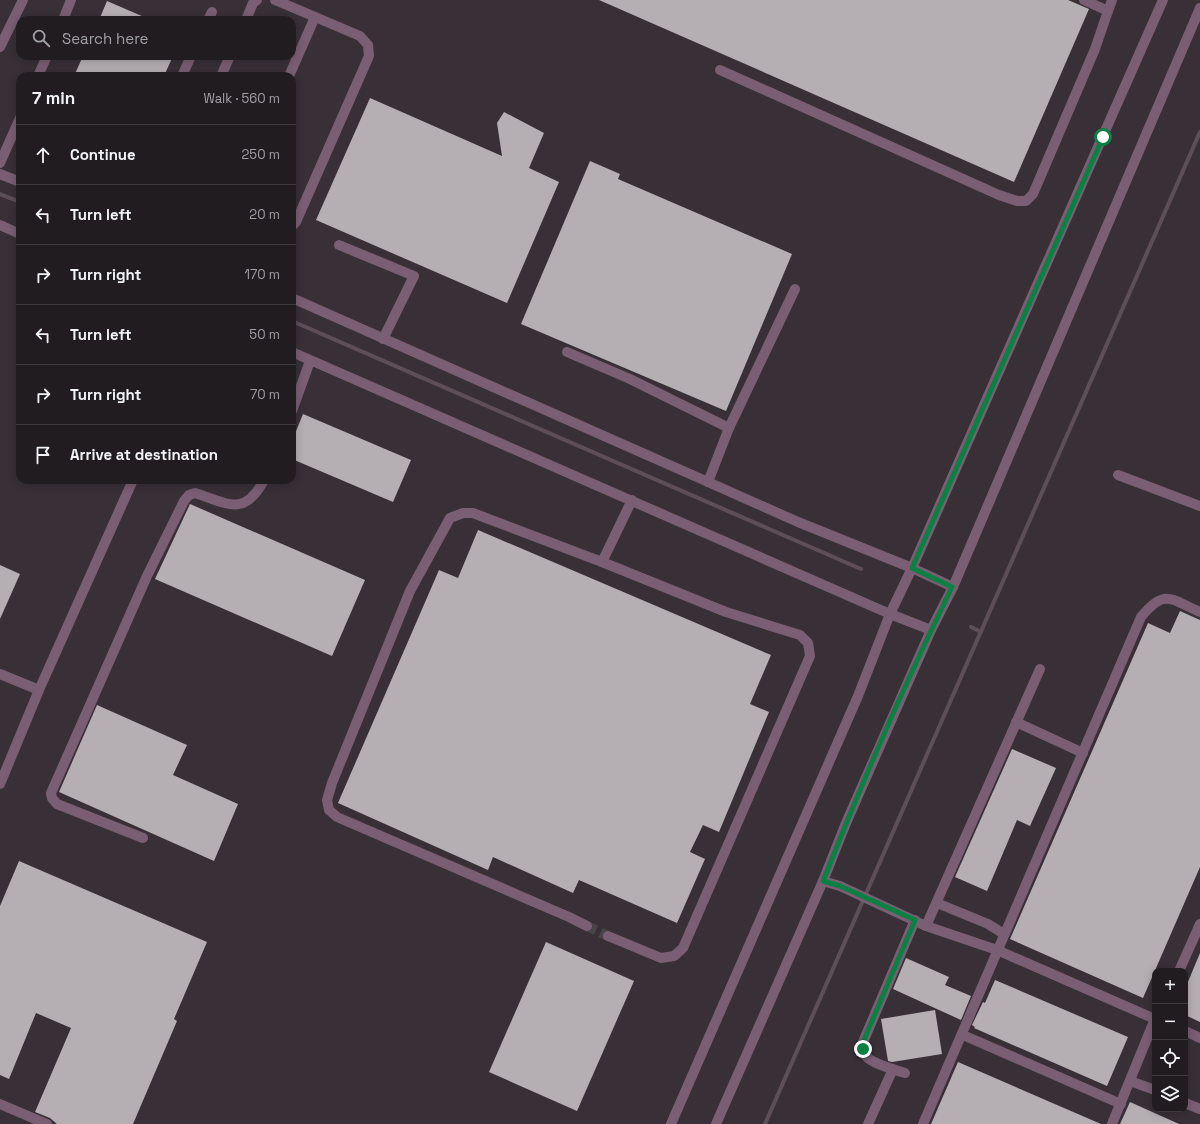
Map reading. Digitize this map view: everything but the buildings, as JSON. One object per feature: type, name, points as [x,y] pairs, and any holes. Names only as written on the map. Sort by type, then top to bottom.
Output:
[{"type":"street","points":[[0,47],[23,0]]},
{"type":"street","points":[[65,16],[71,0]]},
{"type":"street","points":[[248,16],[253,3],[257,0]]},
{"type":"street","points":[[275,0],[360,36],[368,45],[368,56],[296,222]]},
{"type":"street","points":[[1084,0],[1108,11]]},
{"type":"street","points":[[720,70],[999,195],[1017,201],[1026,201],[1032,194],[1092,56],[1112,0]]},
{"type":"street","points":[[671,1124],[858,696],[890,614],[912,568],[1163,0]]},
{"type":"street","points":[[716,1124],[823,881],[846,823],[931,630],[952,587],[1200,8]]},
{"type":"street","points":[[291,72],[315,17]]},
{"type":"street","points":[[40,72],[45,60]]},
{"type":"street","points":[[184,72],[189,60]]},
{"type":"street","points":[[223,72],[228,60]]},
{"type":"street","points":[[0,163],[16,127]]},
{"type":"street","points":[[0,174],[16,180]]},
{"type":"street","points":[[0,225],[16,232]]},
{"type":"street","points":[[339,245],[414,276],[383,338]]},
{"type":"street","points":[[708,482],[729,428],[795,289]]},
{"type":"street","points":[[296,300],[798,522],[912,568],[952,587]]},
{"type":"street","points":[[568,352],[630,379],[729,428]]},
{"type":"street","points":[[296,354],[310,362],[632,500],[890,614],[931,630]]},
{"type":"street","points":[[296,400],[310,362]]},
{"type":"street","points":[[1118,475],[1200,506]]},
{"type":"street","points":[[0,783],[39,690],[131,484]]},
{"type":"street","points":[[143,838],[57,804],[52,798],[51,793],[147,576],[184,501],[189,495],[195,493],[224,504],[243,504],[253,498],[262,484]]},
{"type":"street","points":[[602,562],[632,500]]},
{"type":"street","points":[[586,926],[569,917],[337,817],[329,810],[327,800],[332,783],[410,591],[450,518],[463,513],[473,513],[602,562],[726,612],[800,635],[808,643],[810,656],[683,948],[674,956],[662,958],[608,936]]},
{"type":"street","points":[[923,1124],[963,1035],[997,950],[1141,617],[1159,599],[1169,598],[1200,612]]},
{"type":"street","points":[[926,926],[1040,668]]},
{"type":"street","points":[[0,674],[39,690]]},
{"type":"street","points":[[1016,722],[1083,753]]},
{"type":"street","points":[[823,881],[840,886],[886,906],[926,926],[997,950],[1152,1018]]},
{"type":"street","points":[[937,903],[988,924],[1004,934]]},
{"type":"street","points":[[905,1074],[871,1061],[864,1055],[863,1042],[915,920]]},
{"type":"street","points":[[1180,968],[1200,924]]},
{"type":"street","points":[[1112,1124],[1152,1026]]},
{"type":"street","points":[[1188,1032],[1200,1038]]},
{"type":"street","points":[[963,1035],[1121,1104]]},
{"type":"street","points":[[868,1124],[893,1069]]},
{"type":"street","points":[[1130,1081],[1152,1089]]},
{"type":"street","points":[[1188,1103],[1200,1108]]},
{"type":"street","points":[[0,1104],[47,1124]]},
{"type":"shaded area","points":[[0,0],[1200,0],[1200,1124],[0,1124]]},
{"type":"waterway","points":[[765,1124],[1200,132]]},
{"type":"waterway","points":[[0,194],[16,200]]},
{"type":"waterway","points":[[296,323],[861,569]]},
{"type":"waterway","points":[[971,627],[981,632]]},
{"type":"tunnel","points":[[587,926],[608,936]]},
{"type":"route","points":[[863,1049],[863,1042],[915,920],[840,886],[823,881],[846,823],[931,630],[952,587],[912,568],[1103,137]]}]
